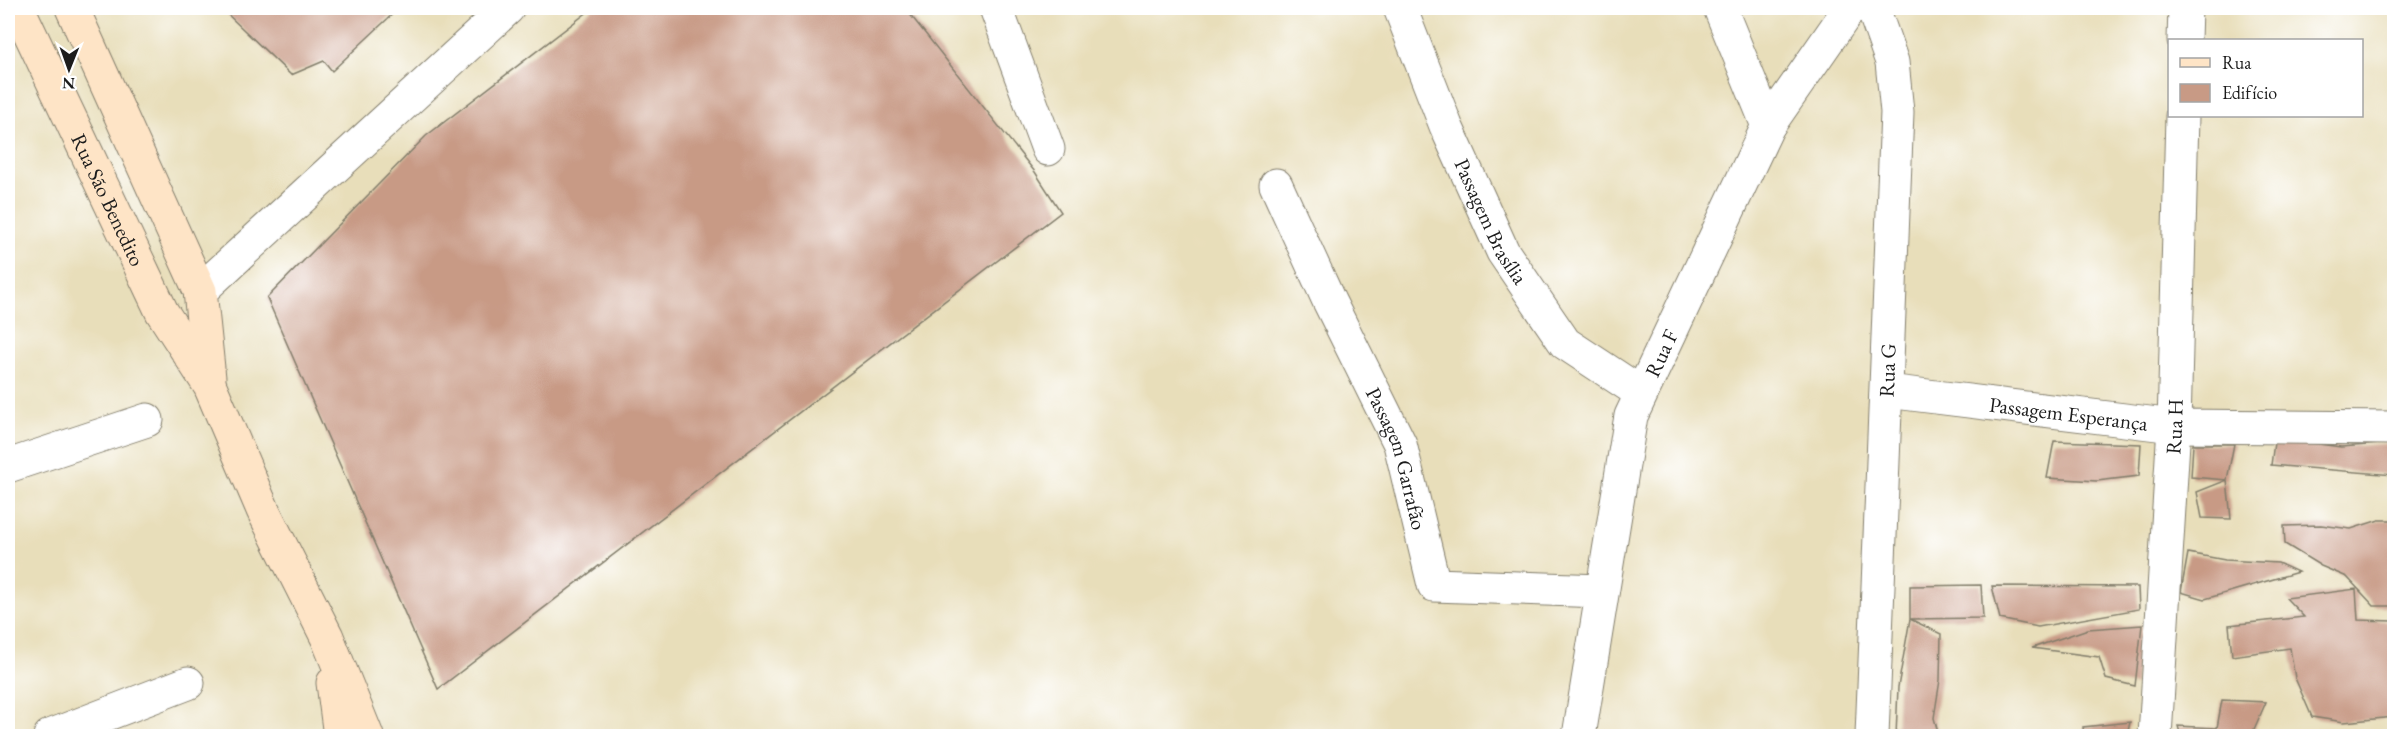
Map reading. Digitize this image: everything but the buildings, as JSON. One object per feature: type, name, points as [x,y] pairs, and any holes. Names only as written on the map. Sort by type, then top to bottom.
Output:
[{"type":"street","name":"Rua São Benedito","points":[[18,8],[162,312],[210,386],[263,510],[327,637],[367,736]]},
{"type":"street","name":"Rua São Benedito","points":[[72,8],[200,291],[210,386]]},
{"type":"street","points":[[200,291],[508,8]]},
{"type":"street","points":[[996,8],[1048,149]]},
{"type":"street","name":"Passagem Brasília","points":[[1400,8],[1446,126],[1503,252],[1564,343],[1641,393]]},
{"type":"street","points":[[1720,8],[1768,126]]},
{"type":"street","name":"Rua F","points":[[1579,736],[1630,416],[1768,126],[1850,8]]},
{"type":"street","name":"Rua G","points":[[1872,736],[1897,112],[1892,62],[1873,8]]},
{"type":"street","points":[[2184,39],[2185,8]]},
{"type":"street","name":"Rua H","points":[[2156,736],[2174,426],[2182,117]]},
{"type":"street","name":"Passagem Garrafão","points":[[1276,185],[1329,301],[1400,444],[1434,585],[1602,591]]},
{"type":"street","name":"Passagem Esperança","points":[[1887,391],[2174,426],[2394,428]]},
{"type":"street","points":[[8,466],[147,420]]},
{"type":"street","name":"Rua São Benedito","points":[[327,637],[340,736]]},
{"type":"street","points":[[50,736],[188,683]]}]
